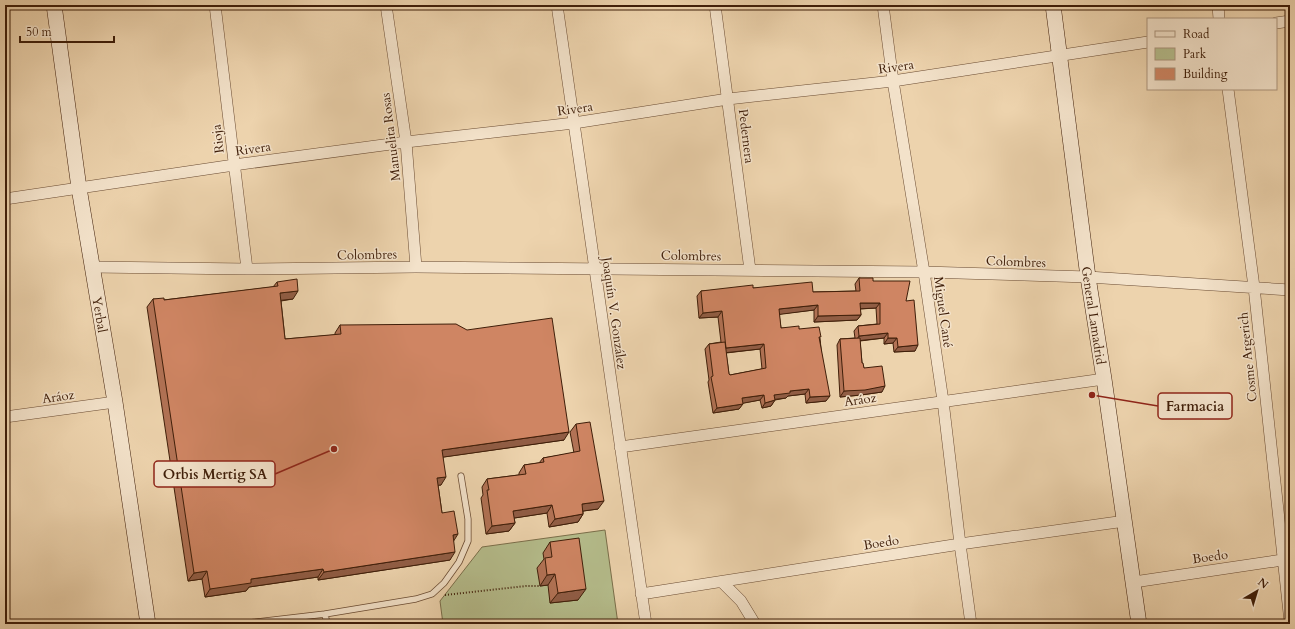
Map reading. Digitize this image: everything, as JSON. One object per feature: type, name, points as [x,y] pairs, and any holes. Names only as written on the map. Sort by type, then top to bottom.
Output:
[{"type":"street","name":"Yerbal","points":[[54,5],[79,188],[115,402],[148,624]]},
{"type":"street","name":"Rioja","points":[[215,5],[247,269]]},
{"type":"street","name":"Manuelita Rosas","points":[[386,5],[406,142],[416,267]]},
{"type":"street","name":"Joaquín V. González","points":[[557,5],[646,624]]},
{"type":"street","name":"Pedernera","points":[[715,5],[750,270]]},
{"type":"street","name":"Miguel Cané","points":[[883,5],[893,81],[943,401],[971,624]]},
{"type":"street","name":"General Lamadrid","points":[[1053,5],[1088,277],[1140,624]]},
{"type":"street","points":[[1218,5],[1220,18]]},
{"type":"street","points":[[1277,23],[1290,21]]},
{"type":"street","name":"Rivera","points":[[5,199],[234,165],[406,142],[574,123],[728,99],[893,81],[1147,42]]},
{"type":"street","name":"Cosme Argerich","points":[[1228,90],[1254,287],[1286,559],[1290,622]]},
{"type":"street","name":"Colombres","points":[[92,267],[247,269],[416,267],[595,268],[924,272],[1088,277],[1290,290]]},
{"type":"street","name":"Aráoz","points":[[620,447],[1104,379]]},
{"type":"street","name":"Aráoz","points":[[5,417],[115,402]]},
{"type":"street","name":"Boedo","points":[[641,594],[960,544],[1125,521]]},
{"type":"street","name":"Boedo","points":[[1134,582],[1286,559]]},
{"type":"street","points":[[722,582],[741,601],[755,624]]},
{"type":"lane","points":[[239,624],[325,614],[416,599],[432,594],[444,583],[459,562],[468,541],[468,519],[461,476]]},
{"type":"lane","points":[[325,614],[327,624]]},
{"type":"path","points":[[432,594],[444,596],[526,586],[540,586]]},
{"type":"green space","points":[[605,530],[618,624],[443,624],[440,601],[482,547]]},
{"type":"building","points":[[859,278],[873,278],[873,281],[910,281],[906,301],[914,300],[918,345],[898,347],[897,338],[888,338],[888,333],[859,336],[858,326],[880,324],[880,303],[860,303],[861,315],[818,316],[818,305],[779,309],[781,328],[799,326],[799,329],[819,327],[821,337],[819,337],[830,396],[810,397],[809,389],[790,391],[790,393],[774,395],[775,400],[765,403],[764,395],[742,398],[743,404],[717,408],[711,377],[713,376],[709,344],[725,342],[730,375],[766,368],[764,344],[726,348],[722,311],[703,313],[701,291],[753,285],[753,288],[812,282],[813,292],[860,291]]},
{"type":"building","points":[[297,279],[298,291],[280,293],[285,339],[341,334],[340,325],[456,324],[467,330],[552,318],[569,432],[442,450],[446,477],[437,478],[442,513],[454,511],[458,534],[453,535],[455,552],[324,572],[323,569],[251,579],[251,583],[210,589],[207,571],[194,573],[153,299],[164,298],[164,300],[278,286],[277,282]]},
{"type":"building","points":[[860,338],[862,363],[864,368],[882,366],[885,386],[865,390],[844,391],[840,339]]},
{"type":"building","points":[[590,422],[604,501],[582,504],[583,514],[555,519],[552,505],[513,511],[515,523],[492,526],[487,479],[526,474],[524,465],[544,462],[543,458],[580,451],[576,424]]},
{"type":"building","points":[[579,538],[586,589],[558,593],[555,574],[547,575],[545,558],[552,557],[550,542]]},
{"type":"place","name":"Farmacia","points":[[1092,395]]},
{"type":"place","name":"Orbis Mertig SA","points":[[334,449]]}]
